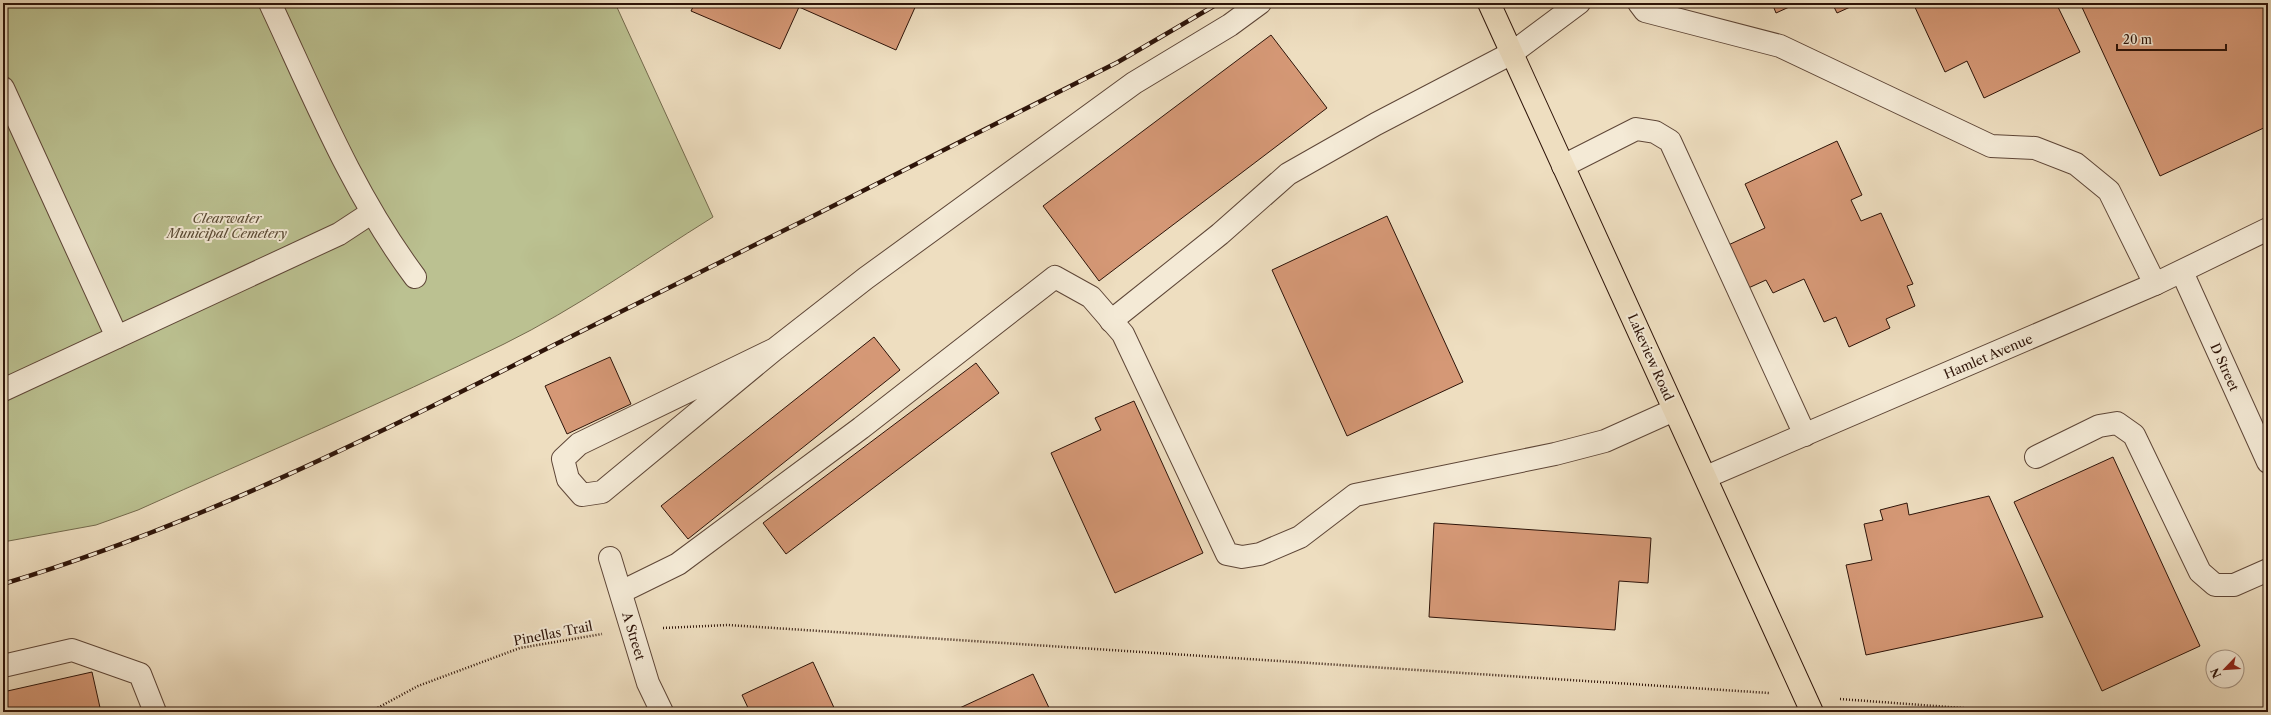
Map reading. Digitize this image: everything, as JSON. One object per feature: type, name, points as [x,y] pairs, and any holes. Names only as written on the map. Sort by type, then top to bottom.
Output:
[{"type":"main road","name":"Lakeview Road","points":[[1489,3],[1808,703]]},
{"type":"street","points":[[270,3],[346,166],[388,241],[415,277]]},
{"type":"street","points":[[775,349],[579,444],[563,459],[568,479],[582,495],[602,492],[775,349],[866,278],[1134,83],[1230,25],[1260,3]]},
{"type":"street","points":[[1111,321],[1220,234],[1288,174],[1376,124],[1512,53],[1579,3]]},
{"type":"street","points":[[1639,3],[1645,10],[1780,46],[1991,146],[2035,148],[2076,164],[2109,191],[2155,284]]},
{"type":"street","points":[[3,88],[117,337]]},
{"type":"street","points":[[1563,166],[1636,129],[1655,132],[1670,141],[1805,435]]},
{"type":"street","points":[[3,390],[339,234],[371,213]]},
{"type":"street","name":"Hamlet Avenue","points":[[1706,477],[2155,284],[2268,229]]},
{"type":"street","name":"D Street","points":[[2182,272],[2268,462]]},
{"type":"street","points":[[621,592],[678,564],[860,428],[1055,277],[1091,297],[1123,334],[1227,554],[1242,557],[1260,554],[1300,537],[1354,495],[1556,454],[1605,441],[1674,410]]},
{"type":"street","points":[[2036,457],[2100,426],[2117,423],[2134,435],[2200,572],[2215,585],[2234,585],[2268,570]]},
{"type":"street","name":"A Street","points":[[610,558],[648,683],[662,712]]},
{"type":"street","points":[[3,666],[72,650],[140,674],[155,712]]},
{"type":"path","name":"Pinellas Trail","points":[[370,712],[418,686],[520,648],[632,628],[728,626],[1808,703],[2017,712]]},
{"type":"green space","name":"Clearwater Municipal Cemetery","points":[[3,3],[615,3],[713,217],[558,315],[459,366],[138,510],[96,525],[3,542]]},
{"type":"building","points":[[695,3],[917,3],[896,50],[799,7],[780,49],[691,11]]},
{"type":"building","points":[[1772,3],[1798,3],[1776,13]]},
{"type":"building","points":[[1832,3],[1859,3],[1837,13]]},
{"type":"building","points":[[1913,3],[2056,3],[2080,52],[1984,98],[1967,61],[1945,72]]},
{"type":"building","points":[[2080,3],[2268,3],[2268,126],[2160,176]]},
{"type":"building","points":[[1271,35],[1327,108],[1099,281],[1043,206]]},
{"type":"building","points":[[1837,141],[1862,195],[1851,200],[1861,221],[1881,213],[1913,284],[1907,286],[1915,306],[1886,319],[1890,328],[1849,347],[1836,317],[1824,322],[1804,279],[1773,293],[1766,280],[1744,290],[1724,247],[1765,228],[1745,184]]},
{"type":"building","points":[[1387,216],[1463,382],[1347,436],[1272,270]]},
{"type":"building","points":[[874,337],[900,370],[688,539],[661,506]]},
{"type":"building","points":[[610,357],[631,404],[567,434],[545,386]]},
{"type":"building","points":[[976,363],[999,393],[786,554],[763,523]]},
{"type":"building","points":[[1134,401],[1203,553],[1115,593],[1051,453],[1101,430],[1095,418]]},
{"type":"building","points":[[2113,457],[2200,646],[2102,691],[2014,502]]},
{"type":"building","points":[[1989,496],[2043,617],[1866,655],[1846,565],[1872,560],[1864,524],[1883,520],[1880,510],[1907,503],[1909,515]]},
{"type":"building","points":[[1434,523],[1651,538],[1648,583],[1619,581],[1615,630],[1429,617]]},
{"type":"building","points":[[813,662],[836,712],[750,712],[742,695]]},
{"type":"building","points":[[92,672],[101,712],[3,712],[3,692]]},
{"type":"building","points":[[1033,674],[1051,712],[951,712]]},
{"type":"railway","points":[[3,584],[148,534],[219,505],[358,442],[427,409],[1118,62],[1219,3]]}]
